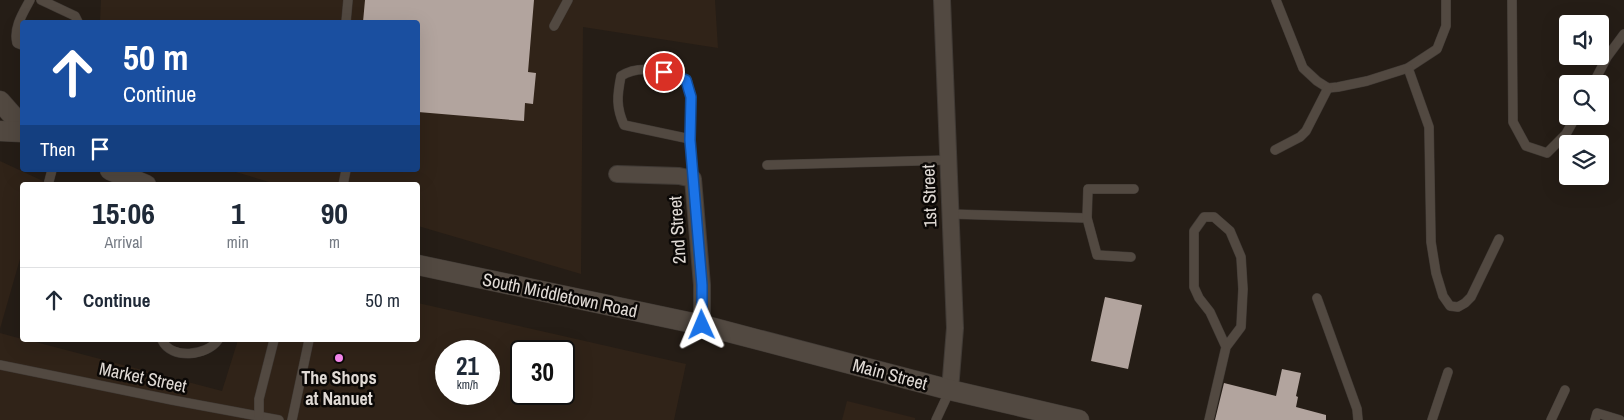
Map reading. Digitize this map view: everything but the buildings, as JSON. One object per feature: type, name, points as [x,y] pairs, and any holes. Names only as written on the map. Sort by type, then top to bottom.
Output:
[{"type":"street","name":"1st Street","points":[[942,0],[955,328],[950,390]]},
{"type":"street","points":[[0,101],[20,124]]},
{"type":"street","points":[[0,131],[20,132]]},
{"type":"street","points":[[114,172],[134,182]]},
{"type":"street","name":"2nd Street","points":[[617,174],[679,176],[693,179],[702,285],[702,325]]},
{"type":"street","name":"South Middletown Road","points":[[420,265],[702,325]]},
{"type":"street","name":"Main Street","points":[[702,325],[950,390],[1079,420]]},
{"type":"lane","points":[[21,20],[30,0]]},
{"type":"lane","points":[[41,0],[75,16],[77,20]]},
{"type":"lane","points":[[346,20],[348,0]]},
{"type":"lane","points":[[554,26],[568,0]]},
{"type":"lane","points":[[1276,0],[1303,68],[1328,88],[1367,81],[1408,68],[1437,49],[1446,26],[1446,0]]},
{"type":"lane","points":[[1512,0],[1513,122],[1526,146],[1547,153],[1566,134],[1571,125]]},
{"type":"lane","points":[[20,23],[15,34],[17,43],[20,44]]},
{"type":"lane","points":[[1598,75],[1607,56],[1624,34]]},
{"type":"lane","points":[[1408,68],[1428,127],[1431,242],[1436,273],[1443,296],[1450,306],[1458,307],[1471,297],[1499,239]]},
{"type":"lane","points":[[690,140],[624,125],[618,111],[617,93],[621,76],[627,72],[640,69],[664,72],[686,80],[691,97],[690,140],[693,179]]},
{"type":"lane","points":[[1275,150],[1306,132],[1328,88]]},
{"type":"lane","points":[[767,165],[948,160]]},
{"type":"lane","points":[[1131,257],[1097,255],[1087,218],[1088,189],[1134,189]]},
{"type":"lane","points":[[950,214],[1087,218]]},
{"type":"lane","points":[[1210,420],[1226,347],[1241,327],[1244,290],[1240,257],[1230,230],[1214,217],[1204,217],[1194,230],[1194,287],[1198,298],[1210,312],[1226,347]]},
{"type":"lane","points":[[1317,298],[1357,409],[1358,420]]},
{"type":"lane","points":[[163,342],[165,346],[175,351],[192,354],[204,352],[216,342]]},
{"type":"lane","points":[[259,416],[259,399],[273,342]]},
{"type":"lane","points":[[292,420],[309,342]]},
{"type":"lane","name":"Market Street","points":[[0,365],[280,420]]},
{"type":"lane","points":[[1432,420],[1448,372]]},
{"type":"lane","points":[[936,420],[950,390]]},
{"type":"lane","points":[[1551,420],[1565,390]]},
{"type":"lane","points":[[1595,420],[1597,413],[1620,420]]},
{"type":"shaded area","points":[[101,0],[715,0],[718,48],[583,27],[581,274],[420,227],[420,182],[269,182],[236,172],[420,172],[420,20],[100,20]]},
{"type":"shaded area","points":[[0,161],[20,172],[43,181],[20,182],[20,259],[0,329]]},
{"type":"shaded area","name":"The Shops at Nanuet","points":[[420,303],[686,364],[674,420],[0,420],[0,333],[20,338],[20,342],[36,342],[222,391],[237,342],[420,342]]},
{"type":"shaded area","points":[[847,401],[915,418],[915,420],[842,420]]},
{"type":"place","name":"The Shops at Nanuet","points":[[339,358]]},
{"type":"route","points":[[664,72],[686,80],[691,97],[690,152],[702,285],[702,325]]}]
